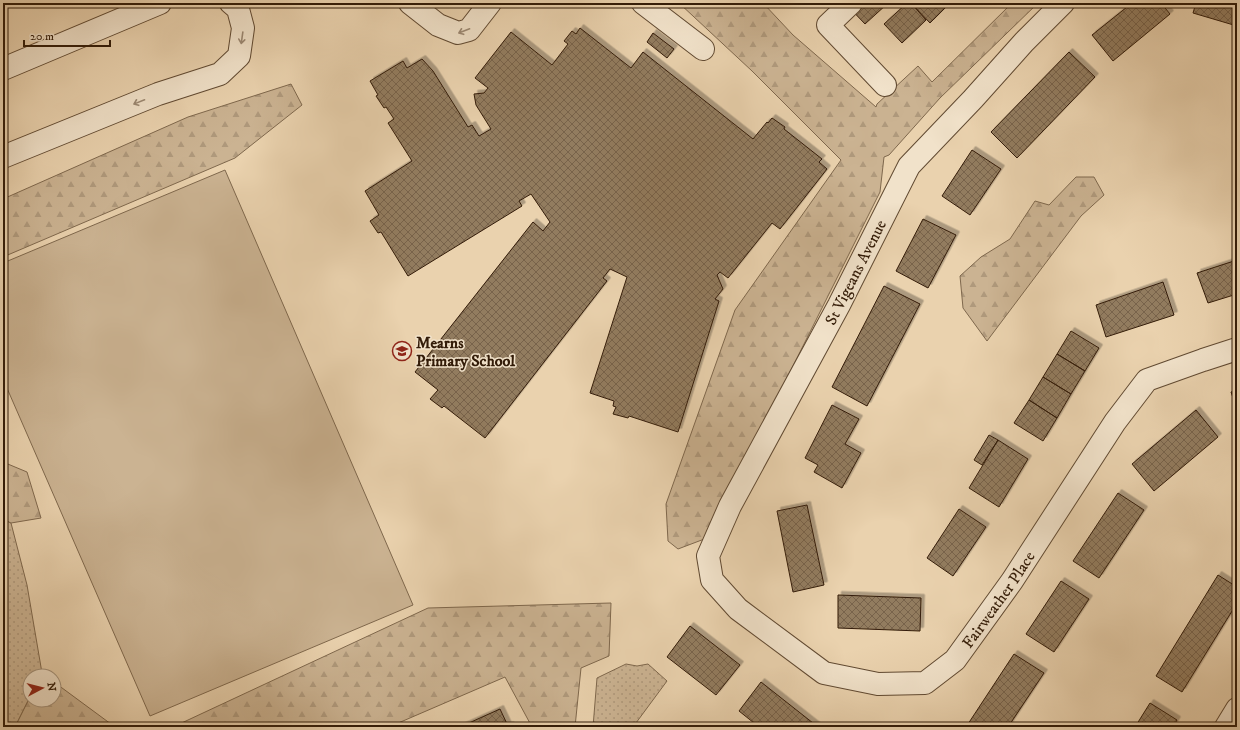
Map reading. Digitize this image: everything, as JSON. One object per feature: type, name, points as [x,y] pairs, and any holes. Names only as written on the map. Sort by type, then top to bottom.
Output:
[{"type":"street","points":[[3,68],[160,3]]},
{"type":"street","points":[[3,157],[158,94],[220,74],[239,56],[243,28],[238,9],[231,3]]},
{"type":"street","points":[[410,3],[438,25],[458,33],[469,30],[490,3]]},
{"type":"street","points":[[643,3],[703,49]]},
{"type":"street","points":[[852,3],[828,25],[885,85]]},
{"type":"street","name":"St Vigeans Avenue","points":[[712,580],[708,556],[730,506],[838,305],[909,166],[973,99],[1024,42],[1063,3]]},
{"type":"street","name":"Fairweather Place","points":[[712,580],[738,609],[824,673],[878,684],[926,683],[955,660],[1012,581],[1115,422],[1147,380],[1237,349]]},
{"type":"street","points":[[1226,727],[1237,709]]},
{"type":"green space","points":[[679,3],[763,3],[793,35],[876,107],[877,104],[918,66],[932,82],[1012,3],[1038,3],[940,98],[889,155],[884,157],[880,192],[707,538],[678,549],[668,541],[666,504],[735,310],[841,160],[752,71]]},
{"type":"green space","points":[[291,84],[302,105],[235,158],[3,257],[3,199],[188,117]]},
{"type":"green space","points":[[225,170],[413,605],[150,716],[3,379],[3,263]]},
{"type":"green space","points":[[1076,177],[1094,177],[1104,195],[1081,216],[987,341],[963,308],[960,276],[981,257],[1010,239],[1035,201],[1049,205]]},
{"type":"green space","points":[[3,462],[27,472],[41,518],[11,523],[3,519]]},
{"type":"green space","points":[[3,519],[11,523],[27,585],[41,668],[22,668],[22,708],[24,708],[15,727],[3,727]]},
{"type":"green space","points":[[611,603],[609,656],[581,668],[575,727],[532,727],[505,677],[389,727],[173,727],[428,608]]},
{"type":"green space","points":[[626,664],[637,666],[648,664],[667,681],[633,727],[593,727],[597,678]]},
{"type":"green space","points":[[62,688],[115,727],[15,727],[24,708],[62,708]]},
{"type":"building","points":[[845,3],[886,3],[887,4],[865,24]]},
{"type":"building","points":[[907,3],[911,3],[926,20],[902,43],[884,24]]},
{"type":"building","points":[[911,3],[944,3],[947,6],[930,23]]},
{"type":"building","points":[[1132,3],[1161,3],[1170,14],[1113,61],[1092,35]]},
{"type":"building","points":[[1196,3],[1237,3],[1237,26],[1193,13]]},
{"type":"building","points":[[580,28],[631,68],[643,52],[753,139],[772,118],[785,127],[784,129],[822,159],[819,162],[827,169],[780,229],[772,223],[728,278],[720,272],[717,275],[723,289],[715,299],[719,301],[678,432],[629,416],[628,418],[613,414],[616,407],[613,406],[614,401],[590,393],[627,277],[610,269],[603,278],[607,281],[485,438],[444,406],[442,408],[430,399],[438,390],[415,372],[533,222],[543,231],[550,222],[531,194],[519,201],[522,206],[408,276],[381,232],[378,233],[370,221],[379,215],[365,191],[412,161],[388,123],[394,119],[376,96],[378,95],[370,81],[403,61],[407,68],[422,59],[433,71],[468,127],[472,125],[479,136],[491,129],[476,105],[474,94],[484,93],[488,88],[475,78],[511,32],[552,65],[568,44],[564,41],[572,31],[576,34]]},
{"type":"building","points":[[653,33],[674,49],[667,58],[647,42]]},
{"type":"building","points":[[1069,52],[1095,77],[1017,158],[991,132]]},
{"type":"building","points":[[972,150],[1001,169],[970,215],[942,196]]},
{"type":"building","points":[[923,219],[956,235],[928,288],[896,271]]},
{"type":"building","points":[[1237,260],[1237,294],[1208,303],[1197,273]]},
{"type":"building","points":[[1163,282],[1174,315],[1106,337],[1096,305]]},
{"type":"building","points":[[884,286],[920,304],[867,406],[832,387]]},
{"type":"building","points":[[1071,331],[1099,348],[1085,371],[1057,354]]},
{"type":"building","points":[[1057,354],[1085,371],[1071,394],[1043,377]]},
{"type":"building","points":[[1043,377],[1071,394],[1057,418],[1029,400]]},
{"type":"building","points":[[1237,390],[1237,410],[1231,392]]},
{"type":"building","points":[[1029,400],[1057,418],[1043,441],[1014,423]]},
{"type":"building","points":[[832,405],[859,419],[845,444],[861,453],[842,488],[814,472],[818,465],[805,458]]},
{"type":"building","points":[[1196,410],[1218,437],[1154,491],[1132,464]]},
{"type":"building","points":[[989,435],[998,440],[982,465],[974,460]]},
{"type":"building","points":[[998,440],[1028,459],[999,507],[969,488]]},
{"type":"building","points":[[1118,493],[1144,510],[1099,578],[1073,561]]},
{"type":"building","points":[[807,505],[824,585],[793,592],[777,511]]},
{"type":"building","points":[[959,509],[986,527],[953,576],[927,558]]},
{"type":"building","points":[[1218,575],[1237,587],[1237,603],[1182,692],[1156,676]]},
{"type":"building","points":[[1061,581],[1089,599],[1054,652],[1026,634]]},
{"type":"building","points":[[838,595],[921,598],[920,631],[838,628]]},
{"type":"building","points":[[690,626],[740,665],[716,695],[667,657]]},
{"type":"building","points":[[1014,654],[1044,673],[1008,727],[966,727]]},
{"type":"building","points":[[761,682],[818,727],[759,727],[739,711]]},
{"type":"building","points":[[1150,703],[1177,720],[1173,727],[1135,727]]},
{"type":"building","points":[[500,709],[508,726],[510,725],[511,727],[460,727]]},
{"type":"place","name":"Mearns Primary School","points":[[402,351]]}]
